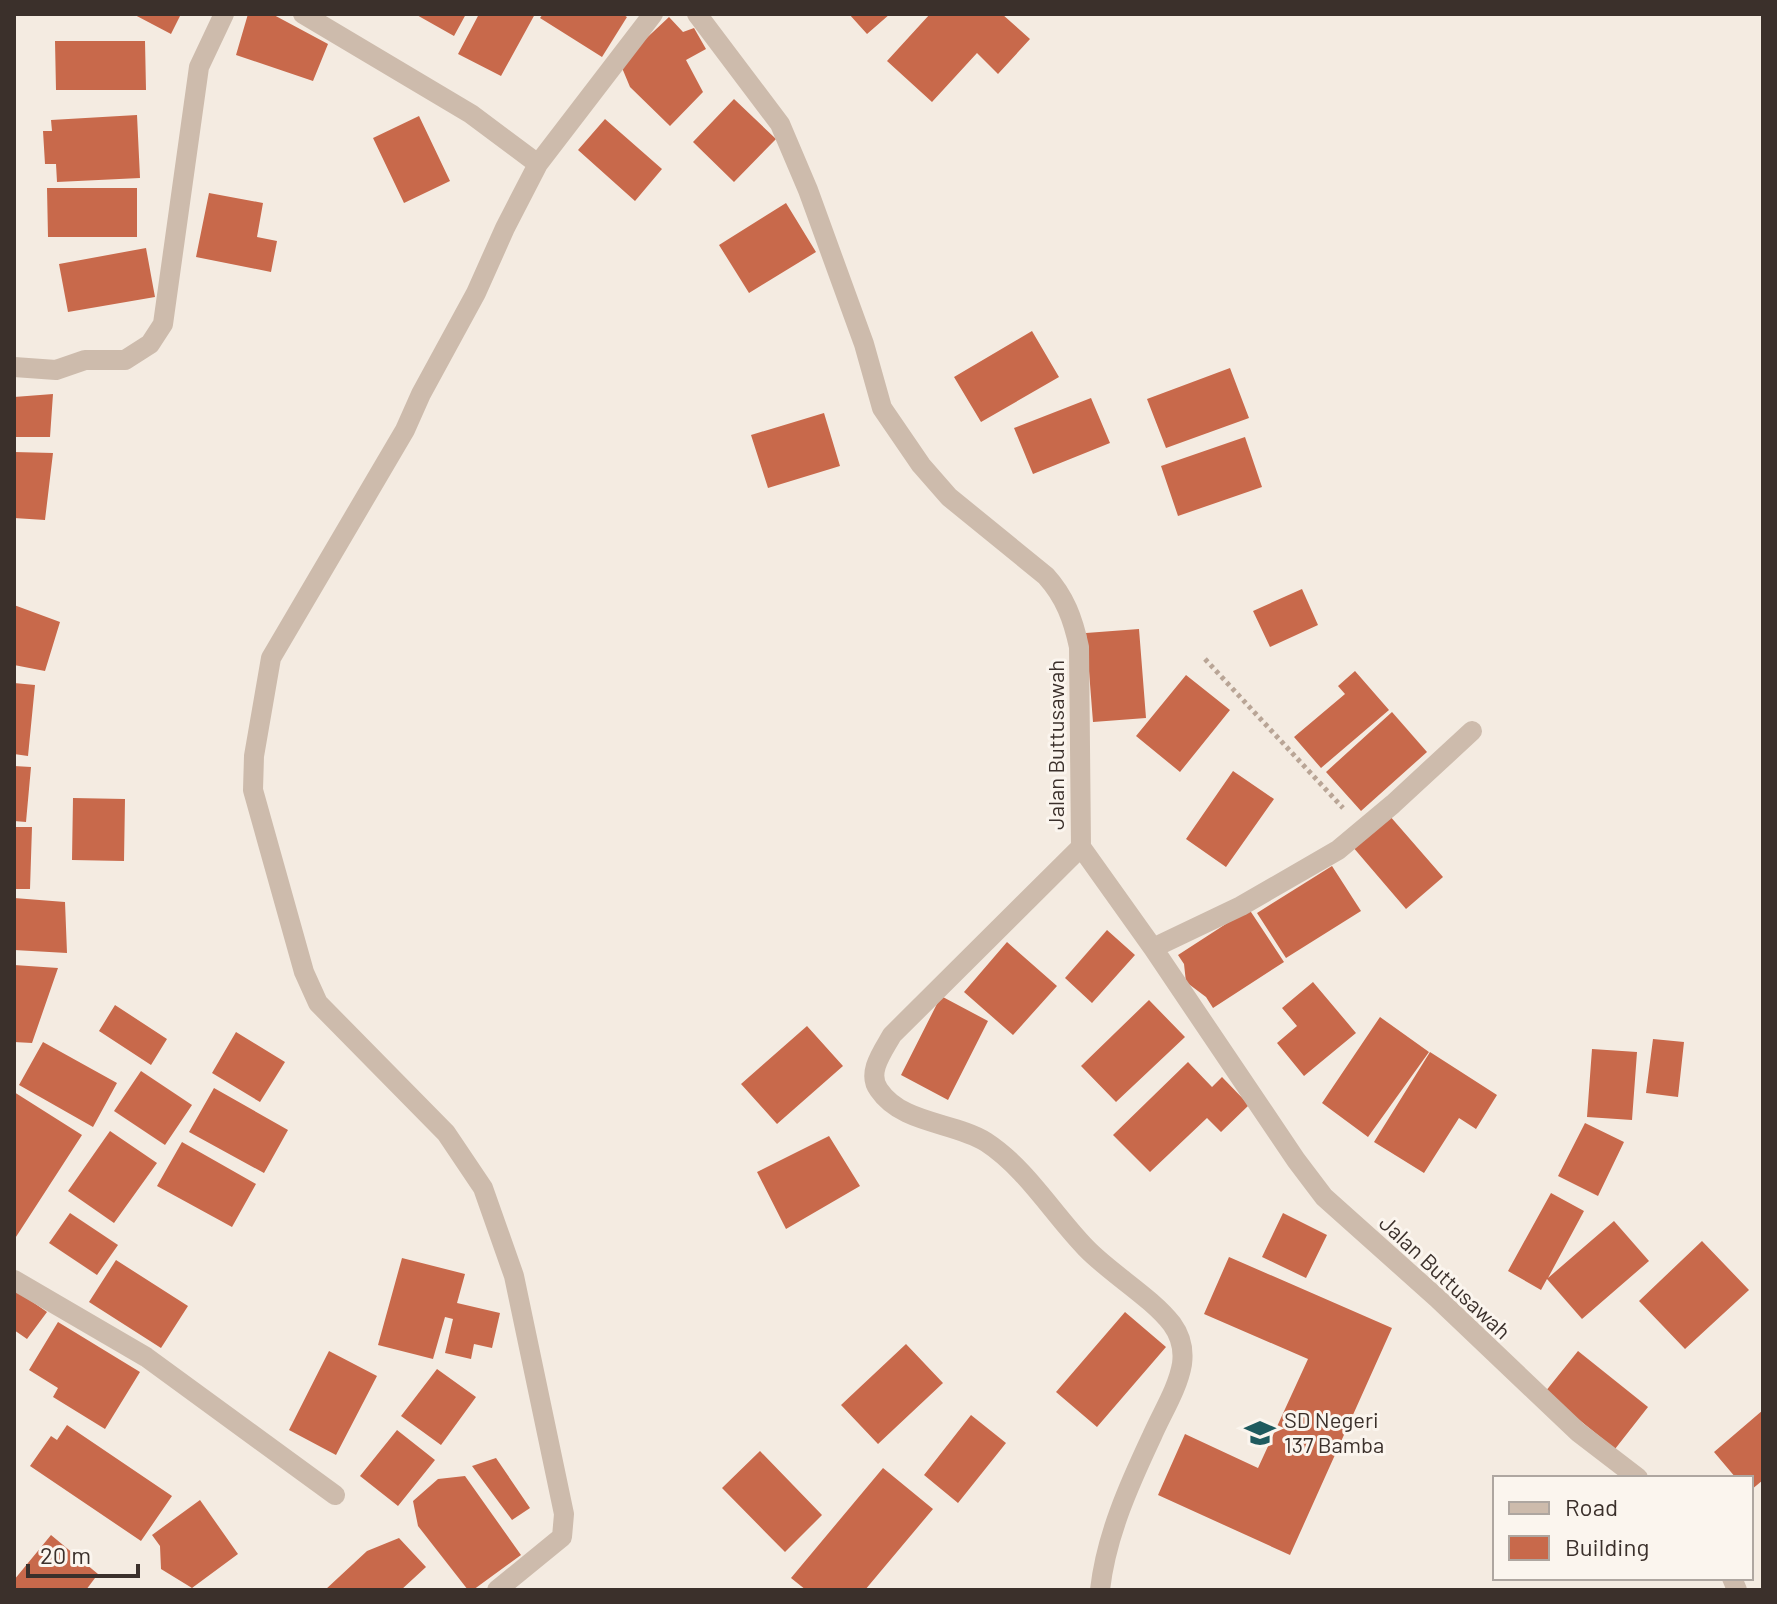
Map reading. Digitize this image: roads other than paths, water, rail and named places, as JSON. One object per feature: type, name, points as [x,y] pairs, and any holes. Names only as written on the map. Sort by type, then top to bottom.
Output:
[{"type":"street","points":[[14,367],[56,370],[85,360],[125,360],[150,344],[163,324],[199,67],[224,14]]},
{"type":"street","points":[[303,14],[471,114],[538,164]]},
{"type":"street","points":[[497,1590],[562,1537],[564,1514],[514,1276],[483,1188],[446,1133],[318,1003],[304,972],[253,790],[254,767],[271,658],[405,430],[538,164],[653,14]]},
{"type":"street","name":"Jalan Buttusawah","points":[[697,14],[780,124],[808,190],[864,344],[882,408],[921,465],[949,497],[1046,576],[1060,591],[1067,606],[1079,647],[1081,847],[1324,1197],[1437,1298],[1578,1432],[1635,1476]]},
{"type":"street","points":[[1153,948],[1241,906],[1338,850],[1472,731]]},
{"type":"street","points":[[1081,847],[892,1035],[878,1059],[874,1079],[879,1091],[900,1109],[984,1141],[1008,1159],[1087,1249],[1174,1326],[1183,1346],[1182,1365],[1127,1488],[1103,1565],[1100,1590]]},
{"type":"street","points":[[14,1280],[146,1357],[335,1495]]},
{"type":"place","name":"SD Negeri 137 Bamba","points":[[1260,1433]]}]
